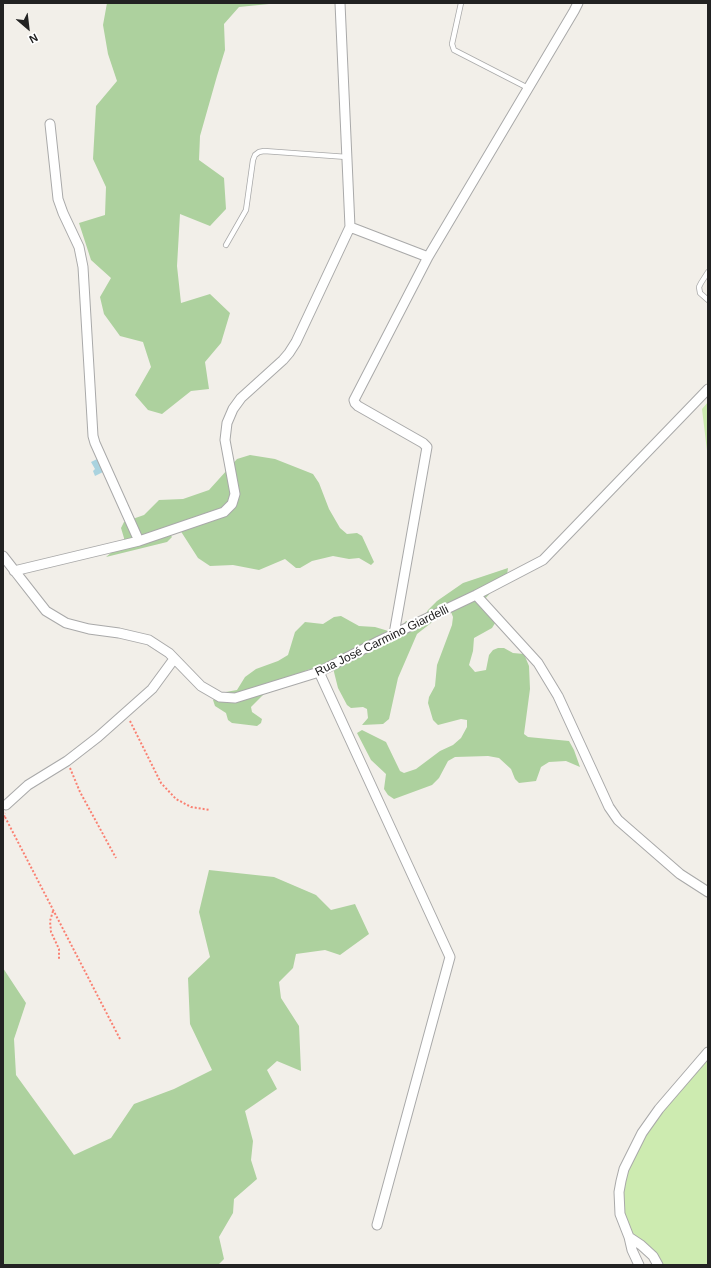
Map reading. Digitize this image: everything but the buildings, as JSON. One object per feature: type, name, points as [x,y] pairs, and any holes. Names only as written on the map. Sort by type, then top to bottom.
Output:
[{"type":"street","points":[[14,571],[138,541],[224,512],[232,504],[235,494],[225,440],[226,423],[232,408],[289,353],[296,342],[350,227],[340,3]]},
{"type":"street","points":[[394,634],[427,447],[424,443],[358,406],[354,400],[428,257],[578,3]]},
{"type":"street","points":[[50,124],[58,199],[79,247],[83,267],[93,436],[138,541]]},
{"type":"street","points":[[350,227],[428,257]]},
{"type":"street","name":"Rua José Carmino Giardelli","points":[[3,556],[46,611],[66,623],[89,629],[119,633],[148,640],[169,654],[201,686],[220,697],[235,698],[319,672],[476,595],[543,560],[708,390]]},
{"type":"street","points":[[476,595],[542,669],[558,696],[609,808],[618,820],[680,874],[708,892]]},
{"type":"street","points":[[6,806],[28,785],[67,760],[98,737],[152,689],[174,659]]},
{"type":"street","points":[[319,672],[450,957],[377,1225]]},
{"type":"street","points":[[639,1265],[632,1250],[629,1237],[620,1214],[619,1192],[624,1169],[642,1133],[659,1109],[708,1052]]},
{"type":"street","points":[[629,1237],[653,1256],[658,1265]]},
{"type":"lane","points":[[460,3],[452,44],[454,50],[528,88]]},
{"type":"lane","points":[[226,245],[246,210],[253,160],[255,155],[259,152],[264,151],[347,158]]},
{"type":"lane","points":[[708,272],[699,288],[700,293],[708,300]]},
{"type":"path","points":[[125,712],[161,783],[176,799],[191,807],[210,810]]},
{"type":"path","points":[[67,760],[80,792],[116,858]]},
{"type":"path","points":[[5,817],[120,1039]]},
{"type":"path","points":[[53,910],[50,921],[51,932],[59,948],[60,960]]},
{"type":"green space","points":[[107,3],[279,3],[239,7],[224,24],[225,50],[200,136],[199,160],[224,178],[226,209],[210,226],[180,214],[177,266],[181,303],[210,294],[230,313],[221,343],[205,362],[209,389],[191,391],[162,414],[148,410],[135,395],[151,367],[143,342],[120,336],[104,314],[100,297],[111,278],[91,260],[79,223],[105,215],[106,187],[93,159],[96,106],[117,81],[108,54],[103,25]]},
{"type":"green space","points":[[708,402],[708,459],[702,409]]},
{"type":"green space","points":[[250,455],[275,459],[313,474],[319,483],[329,509],[340,528],[347,534],[357,533],[362,536],[374,562],[371,565],[359,558],[349,559],[333,556],[312,561],[300,568],[296,568],[285,559],[259,570],[233,565],[210,566],[198,558],[180,530],[167,530],[172,537],[167,542],[106,557],[124,542],[121,528],[124,522],[144,515],[159,500],[183,499],[209,490],[237,459]]},
{"type":"green space","points":[[508,568],[507,575],[482,602],[497,620],[492,628],[474,638],[473,651],[469,665],[475,672],[486,670],[489,655],[493,650],[498,648],[504,648],[513,653],[524,654],[529,666],[530,689],[524,734],[528,737],[569,741],[580,767],[566,761],[549,762],[541,767],[536,781],[519,783],[515,779],[511,769],[499,758],[488,756],[455,757],[448,761],[439,778],[432,785],[394,799],[388,795],[384,789],[386,774],[371,760],[357,733],[362,730],[386,742],[400,771],[404,773],[416,769],[440,751],[453,745],[461,738],[467,727],[467,720],[461,719],[438,725],[433,720],[428,703],[429,697],[435,686],[437,665],[452,625],[453,617],[451,612],[445,612],[417,634],[398,678],[389,719],[383,724],[362,725],[368,718],[367,709],[363,707],[351,708],[347,705],[338,688],[333,668],[330,665],[307,670],[270,688],[251,707],[252,712],[262,719],[261,723],[257,726],[232,723],[228,720],[226,713],[215,706],[213,700],[220,693],[237,690],[245,677],[256,669],[278,661],[288,655],[295,632],[305,622],[323,624],[334,617],[341,616],[359,626],[375,627],[395,633],[406,621],[417,621],[423,619],[428,610],[437,601],[463,583]]},
{"type":"green space","points":[[209,870],[274,877],[316,895],[331,910],[355,904],[369,934],[340,955],[325,950],[296,954],[293,968],[279,982],[281,998],[299,1026],[301,1071],[277,1061],[267,1070],[277,1089],[245,1111],[253,1141],[251,1160],[257,1179],[234,1199],[233,1213],[219,1237],[224,1259],[218,1265],[3,1265],[3,968],[26,1003],[14,1039],[16,1075],[74,1155],[111,1138],[134,1104],[174,1089],[212,1070],[190,1024],[188,978],[210,957],[199,912]]},
{"type":"green space","points":[[708,1052],[708,1265],[658,1265],[629,1237],[619,1192],[642,1133]]},
{"type":"water","points":[[97,459],[103,472],[95,476],[93,471],[95,469],[91,462]]}]
